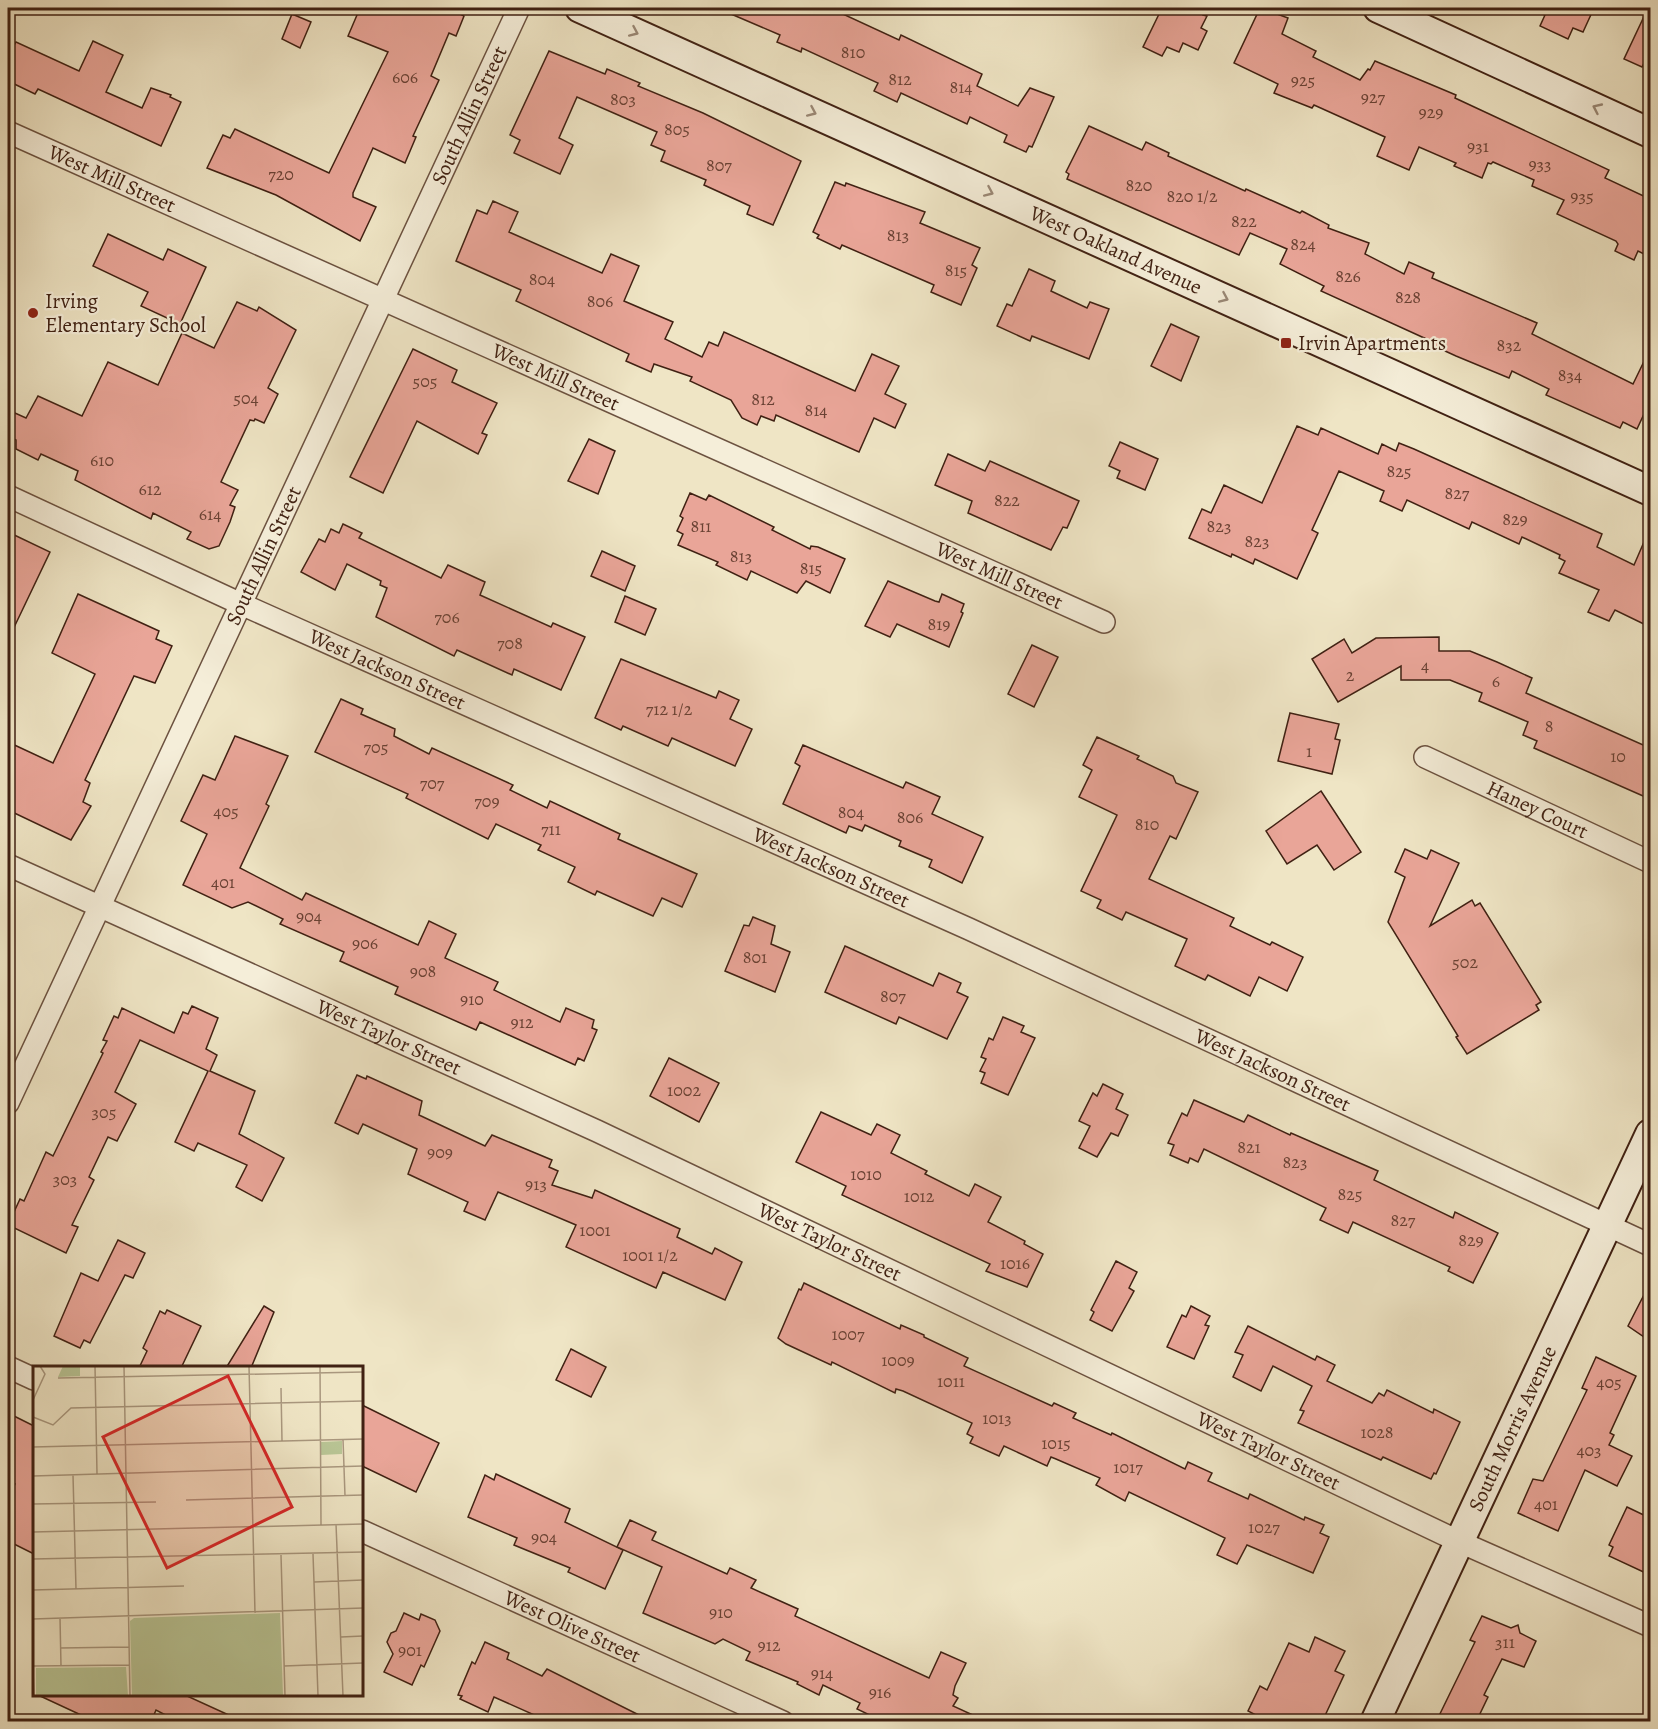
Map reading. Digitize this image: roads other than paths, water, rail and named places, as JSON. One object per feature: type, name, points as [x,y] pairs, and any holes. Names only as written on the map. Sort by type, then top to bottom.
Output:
[{"type":"main road","name":"West Oakland Avenue","points":[[580,8],[1650,491]]},
{"type":"main road","points":[[1378,8],[1650,133]]},
{"type":"main road","name":"South Morris Avenue","points":[[1375,1722],[1650,1134]]},
{"type":"street","name":"South Allin Street","points":[[8,1103],[519,8]]},
{"type":"street","name":"West Mill Street","points":[[8,132],[1104,622]]},
{"type":"street","name":"West Jackson Street","points":[[8,496],[240,604],[969,929],[1650,1245]]},
{"type":"street","name":"Haney Court","points":[[1425,757],[1650,862]]},
{"type":"street","name":"West Taylor Street","points":[[8,865],[597,1131],[1460,1542],[1650,1626]]},
{"type":"street","points":[[8,1367],[33,1379]]},
{"type":"street","name":"West Olive Street","points":[[363,1531],[783,1722]]},
{"type":"place","name":"Irving Elementary School","points":[[33,313]]},
{"type":"place","name":"Irvin Apartments","points":[[1286,343]]}]
